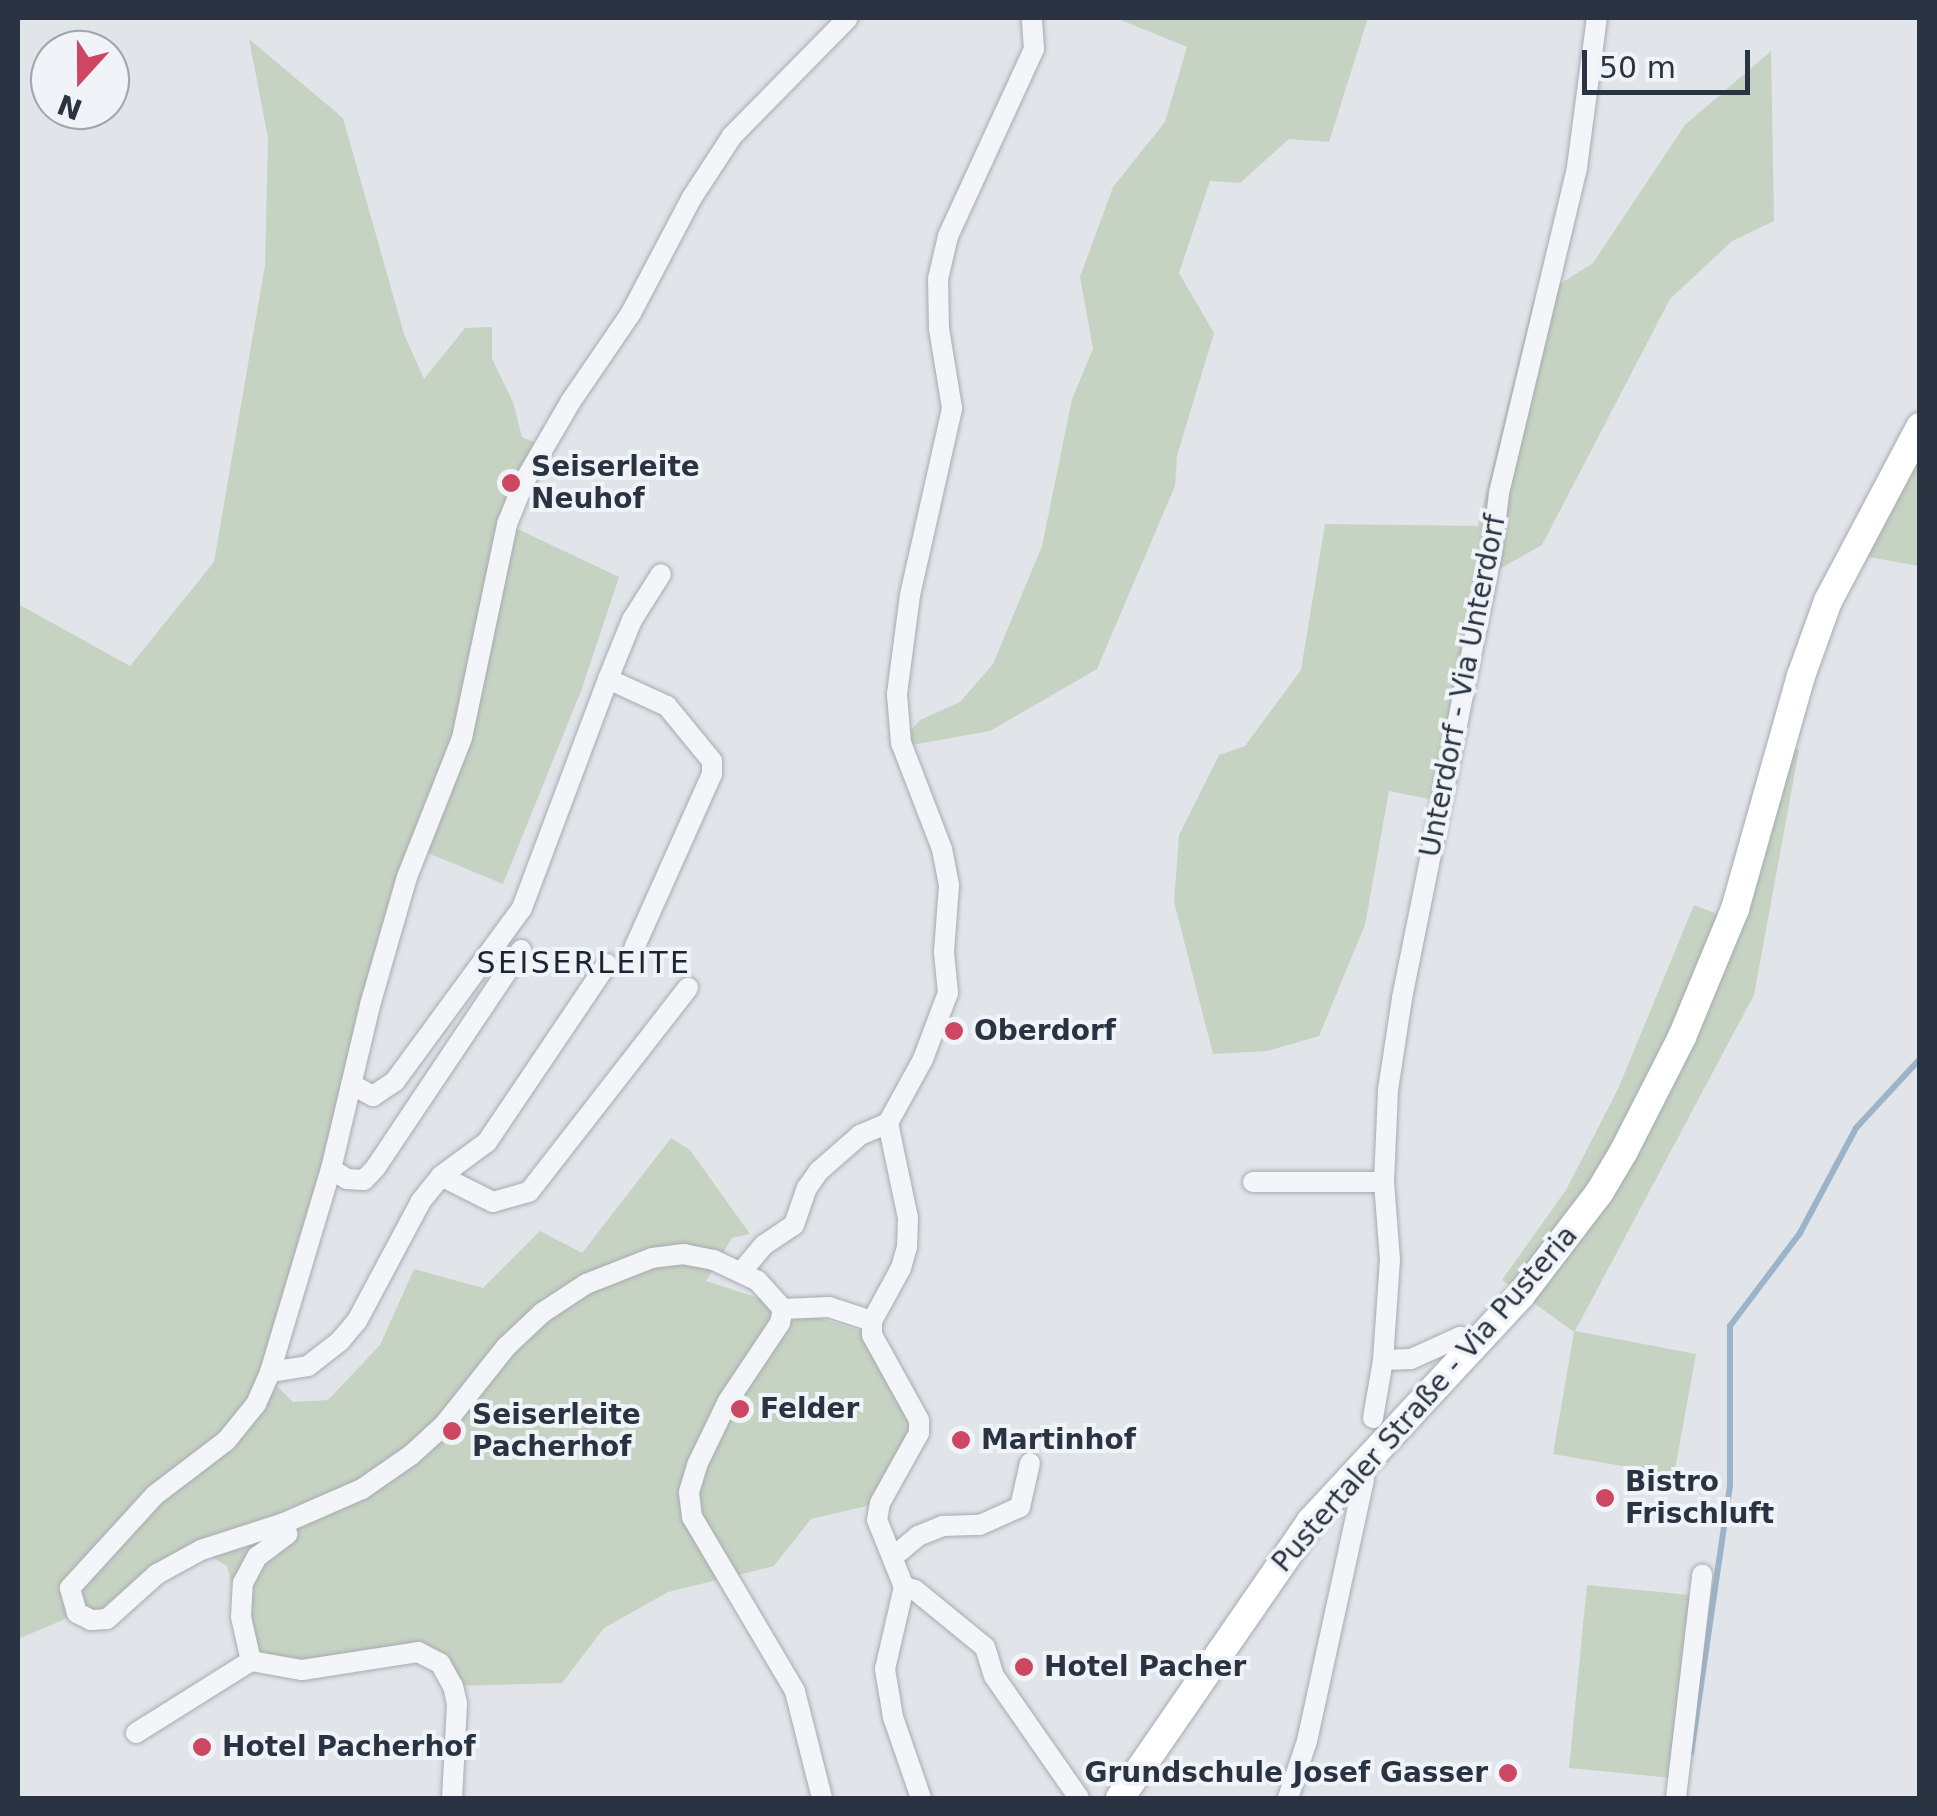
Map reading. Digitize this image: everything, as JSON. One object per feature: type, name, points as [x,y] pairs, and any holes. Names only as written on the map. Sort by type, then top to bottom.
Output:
[{"type":"main road","name":"Pustertaler Straße - Via Pusteria","points":[[1120,1798],[1312,1521],[1474,1346],[1588,1208],[1654,1094],[1734,909],[1800,676],[1828,601],[1920,426]]},
{"type":"street","points":[[822,1798],[795,1691],[692,1518],[690,1492],[696,1465],[728,1402],[780,1323],[783,1309],[775,1296],[742,1271],[684,1254],[652,1258],[586,1284],[542,1313],[506,1348],[444,1425],[411,1456],[362,1489],[284,1523],[201,1550],[157,1574],[107,1618],[92,1620],[77,1614],[70,1588],[155,1495],[226,1440],[256,1404],[270,1372],[331,1170],[370,1005],[407,877],[462,738],[506,524],[524,480],[632,313],[692,198],[732,136],[848,18]]},
{"type":"street","points":[[742,1271],[764,1245],[794,1225],[807,1188],[819,1171],[860,1135],[888,1122],[923,1059],[948,993],[944,952],[949,885],[942,849],[901,743],[898,694],[910,595],[952,408],[943,358],[938,279],[948,236],[1034,49],[1032,18]]},
{"type":"street","name":"Unterdorf - Via Unterdorf","points":[[1373,1418],[1383,1360],[1390,1260],[1384,1182],[1388,1090],[1402,998],[1492,552],[1498,493],[1577,167],[1598,18]]},
{"type":"street","points":[[353,1085],[373,1096],[395,1081],[522,908],[632,620],[661,574]]},
{"type":"street","points":[[608,679],[667,706],[712,760],[712,774],[634,948]]},
{"type":"street","points":[[331,1170],[347,1179],[364,1180],[376,1167],[521,950]]},
{"type":"street","points":[[270,1372],[308,1366],[340,1342],[357,1321],[421,1201],[441,1176],[487,1142],[607,964]]},
{"type":"street","points":[[441,1176],[493,1202],[530,1192],[688,988]]},
{"type":"street","points":[[888,1122],[908,1218],[907,1247],[901,1268],[872,1320],[872,1335],[919,1420],[919,1432],[880,1503],[878,1520],[904,1587],[885,1669],[893,1717],[922,1798]]},
{"type":"street","points":[[1253,1182],[1384,1182]]},
{"type":"street","points":[[783,1309],[829,1307],[872,1320]]},
{"type":"street","points":[[1383,1360],[1411,1359],[1460,1336],[1474,1346]]},
{"type":"street","points":[[893,1557],[930,1531],[980,1526],[1020,1507],[1030,1464]]},
{"type":"street","points":[[1288,1798],[1306,1741],[1364,1479]]},
{"type":"street","points":[[251,1661],[241,1617],[243,1583],[257,1557],[287,1534],[284,1523]]},
{"type":"street","points":[[1676,1798],[1702,1575]]},
{"type":"street","points":[[904,1587],[915,1590],[985,1647],[994,1676],[1079,1798]]},
{"type":"street","points":[[136,1732],[251,1661],[302,1670],[418,1652],[440,1663],[453,1686],[457,1704],[452,1798]]},
{"type":"green space","points":[[1116,18],[1368,18],[1329,142],[1289,139],[1240,183],[1210,181],[1179,273],[1214,333],[1177,456],[1175,486],[1097,669],[990,731],[895,748],[920,720],[960,702],[993,664],[1042,546],[1072,399],[1093,349],[1080,277],[1113,187],[1165,122],[1187,47]]},
{"type":"green space","points":[[249,39],[343,118],[404,334],[424,379],[465,328],[492,327],[492,359],[513,402],[522,437],[543,446],[507,524],[619,577],[581,691],[503,884],[418,849],[261,1370],[293,1402],[328,1400],[380,1345],[414,1269],[483,1288],[540,1231],[582,1253],[671,1138],[690,1150],[750,1234],[732,1238],[706,1281],[872,1335],[919,1420],[880,1503],[811,1519],[774,1566],[668,1592],[604,1628],[562,1683],[453,1686],[418,1653],[302,1670],[251,1661],[227,1566],[201,1550],[118,1611],[77,1614],[18,1639],[18,604],[130,666],[214,562],[265,265],[268,138]]},
{"type":"green space","points":[[1771,51],[1774,221],[1732,241],[1670,299],[1542,545],[1496,571],[1449,803],[1389,791],[1365,925],[1319,1036],[1267,1051],[1213,1054],[1174,902],[1179,835],[1219,755],[1245,746],[1301,670],[1325,524],[1478,526],[1533,301],[1593,263],[1685,125]]},
{"type":"green space","points":[[1919,444],[1919,566],[1863,556]]},
{"type":"green space","points":[[1791,748],[1799,750],[1754,995],[1575,1331],[1696,1354],[1674,1475],[1553,1454],[1574,1332],[1502,1280],[1566,1190],[1618,1089],[1694,905],[1741,923]]},
{"type":"green space","points":[[1587,1585],[1690,1595],[1672,1778],[1569,1768]]},
{"type":"waterway","points":[[1691,1753],[1730,1485],[1730,1326],[1800,1233],[1856,1128],[1920,1059]]},
{"type":"place","name":"Seiserleite Neuhof","points":[[511,483]]},
{"type":"place","name":"Oberdorf","points":[[954,1031]]},
{"type":"place","name":"Felder","points":[[740,1409]]},
{"type":"place","name":"Seiserleite Pacherhof","points":[[452,1431]]},
{"type":"place","name":"Martinhof","points":[[961,1440]]},
{"type":"place","name":"Bistro Frischluft","points":[[1605,1498]]},
{"type":"place","name":"Hotel Pacher","points":[[1024,1667]]},
{"type":"place","name":"Hotel Pacherhof","points":[[202,1747]]},
{"type":"place","name":"Grundschule Josef Gasser","points":[[1508,1773]]},
{"type":"district","name":"SEISERLEITE","points":[[584,963]]}]
